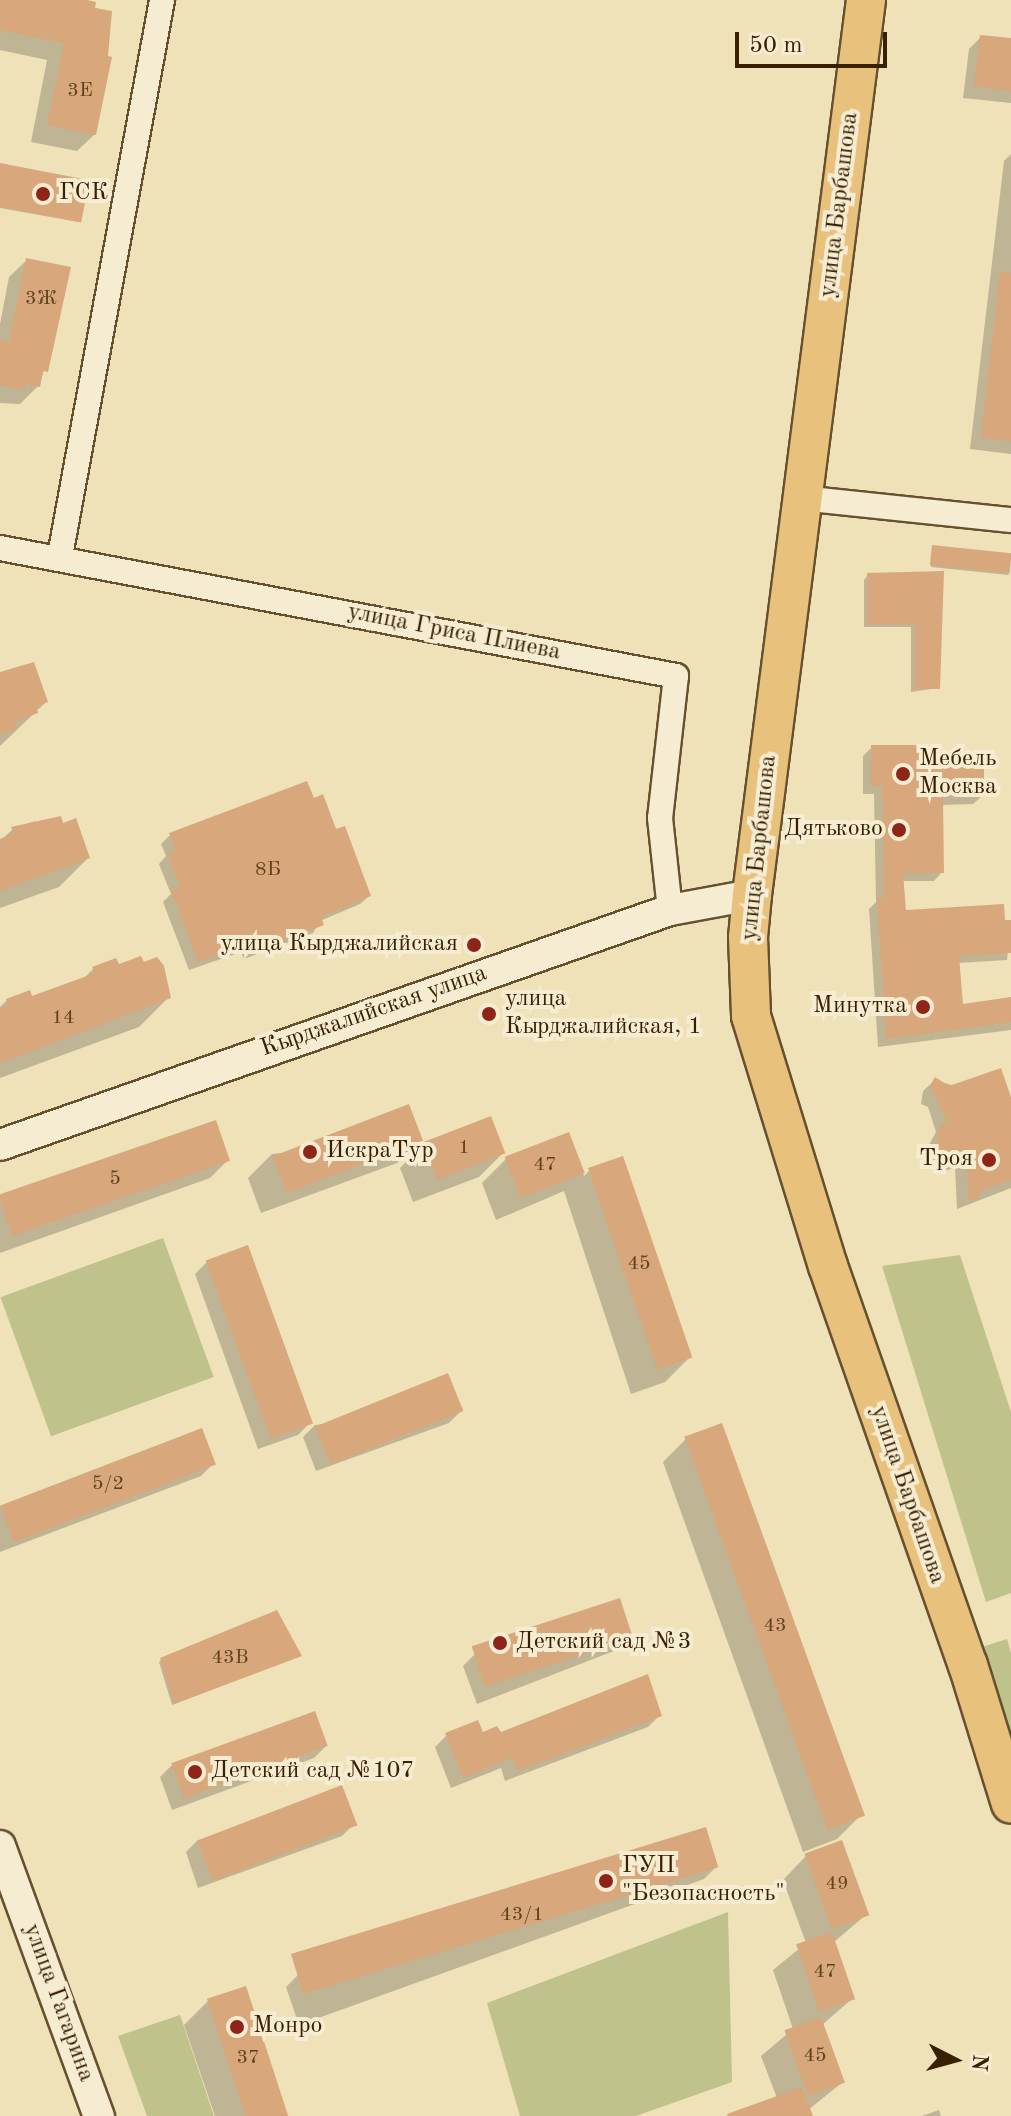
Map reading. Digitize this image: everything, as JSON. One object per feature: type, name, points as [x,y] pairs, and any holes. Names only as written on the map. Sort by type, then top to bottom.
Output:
[{"type":"main road","name":"улица Барбашова","points":[[866,0],[752,895],[748,937],[751,1016],[770,1087],[1011,1804]]},
{"type":"street","points":[[60,556],[162,0]]},
{"type":"street","points":[[801,498],[1011,520]]},
{"type":"street","name":"улица Гриса Плиева","points":[[0,548],[60,556],[676,676],[660,818],[670,910]]},
{"type":"street","name":"Кырджалийская улица","points":[[0,1145],[670,910],[752,895]]},
{"type":"street","name":"улица Гагарина","points":[[0,1846],[99,2116]]},
{"type":"green space","points":[[163,1238],[214,1377],[51,1436],[0,1297]]},
{"type":"green space","points":[[960,1255],[1011,1412],[1011,1593],[986,1602],[882,1266]]},
{"type":"green space","points":[[1007,1639],[1011,1653],[1011,1743],[982,1647]]},
{"type":"green space","points":[[728,1912],[732,2082],[636,2116],[520,2116],[487,2003]]},
{"type":"green space","points":[[180,2015],[214,2116],[147,2116],[118,2036]]},
{"type":"building","points":[[0,0],[87,0],[96,2],[95,8],[112,11],[108,56],[112,57],[96,135],[47,125],[64,43],[0,30]]},
{"type":"building","points":[[980,35],[1011,38],[1011,91],[974,86]]},
{"type":"building","name":"ГСК","points":[[0,163],[89,180],[81,223],[0,207]]},
{"type":"building","points":[[26,258],[71,267],[48,372],[43,371],[40,387],[25,384],[25,390],[0,385],[0,340],[9,342]]},
{"type":"building","points":[[1000,272],[1011,273],[1011,441],[981,438]]},
{"type":"building","points":[[932,545],[1011,553],[1009,573],[930,565]]},
{"type":"building","points":[[944,571],[940,689],[915,689],[915,624],[867,624],[867,573]]},
{"type":"building","points":[[34,662],[48,702],[36,707],[38,713],[15,722],[18,728],[0,735],[0,672]]},
{"type":"building","points":[[871,745],[942,745],[942,751],[984,751],[984,796],[943,797],[944,873],[903,873],[906,910],[1004,904],[1005,920],[1011,920],[1011,953],[959,956],[963,1004],[1011,997],[1011,1022],[886,1039],[877,898],[884,898],[882,786],[871,786]]},
{"type":"building","points":[[307,781],[314,798],[323,794],[336,829],[345,826],[371,896],[321,917],[324,925],[253,952],[250,944],[198,962],[171,891],[180,888],[167,853],[176,850],[169,833]]},
{"type":"building","points":[[61,816],[63,823],[76,818],[90,858],[0,891],[0,839],[14,833],[11,827]]},
{"type":"building","points":[[141,956],[144,962],[157,957],[164,966],[171,998],[0,1063],[0,1008],[8,1005],[6,999],[30,990],[32,996],[95,973],[92,967],[116,958],[119,964]]},
{"type":"building","points":[[1001,1068],[1011,1097],[1011,1180],[983,1189],[976,1200],[968,1199],[967,1156],[952,1162],[935,1148],[941,1124],[948,1122],[930,1086],[935,1077],[949,1086]]},
{"type":"building","points":[[409,1104],[423,1140],[287,1193],[273,1156]]},
{"type":"building","points":[[491,1116],[505,1153],[437,1180],[423,1142]]},
{"type":"building","points":[[216,1120],[230,1161],[13,1236],[0,1194]]},
{"type":"building","points":[[569,1132],[585,1173],[520,1198],[505,1157]]},
{"type":"building","points":[[623,1156],[692,1357],[657,1369],[588,1168]]},
{"type":"building","points":[[248,1245],[313,1424],[271,1439],[206,1260]]},
{"type":"building","points":[[448,1373],[463,1411],[331,1465],[315,1427]]},
{"type":"building","points":[[722,1423],[865,1816],[827,1829],[684,1437]]},
{"type":"building","points":[[202,1428],[216,1464],[14,1542],[0,1505]]},
{"type":"building","points":[[620,1598],[633,1638],[485,1686],[472,1646]]},
{"type":"building","points":[[277,1610],[302,1656],[174,1704],[160,1658]]},
{"type":"building","points":[[648,1674],[662,1716],[517,1771],[513,1757],[463,1778],[445,1733],[478,1720],[483,1732],[497,1726],[501,1732]]},
{"type":"building","points":[[315,1711],[328,1746],[184,1798],[171,1763]]},
{"type":"building","points":[[342,1785],[357,1825],[213,1881],[197,1841]]},
{"type":"building","points":[[706,1827],[718,1867],[303,1994],[291,1954]]},
{"type":"building","points":[[842,1840],[869,1915],[832,1929],[804,1854]]},
{"type":"building","points":[[832,1932],[855,1999],[819,2012],[796,1944]]},
{"type":"building","points":[[246,1986],[288,2116],[245,2116],[207,1999]]},
{"type":"building","points":[[821,2017],[845,2083],[808,2096],[784,2030]]},
{"type":"building","points":[[802,2087],[813,2116],[727,2114]]},
{"type":"place","name":"ГСК","points":[[43,194]]},
{"type":"place","name":"Мебель Москва","points":[[903,774]]},
{"type":"place","name":"Дятьково","points":[[899,830]]},
{"type":"place","name":"улица Кырджалийская","points":[[474,945]]},
{"type":"place","name":"Минутка","points":[[923,1007]]},
{"type":"place","name":"улица Кырджалийская, 1","points":[[489,1014]]},
{"type":"place","name":"ИскраТур","points":[[310,1152]]},
{"type":"place","name":"Троя","points":[[989,1160]]},
{"type":"place","name":"Детский сад №3","points":[[500,1643]]},
{"type":"place","name":"Детский сад №107","points":[[195,1772]]},
{"type":"place","name":"ГУП \"Безопасность\"","points":[[606,1881]]},
{"type":"place","name":"Монро","points":[[237,2027]]}]
